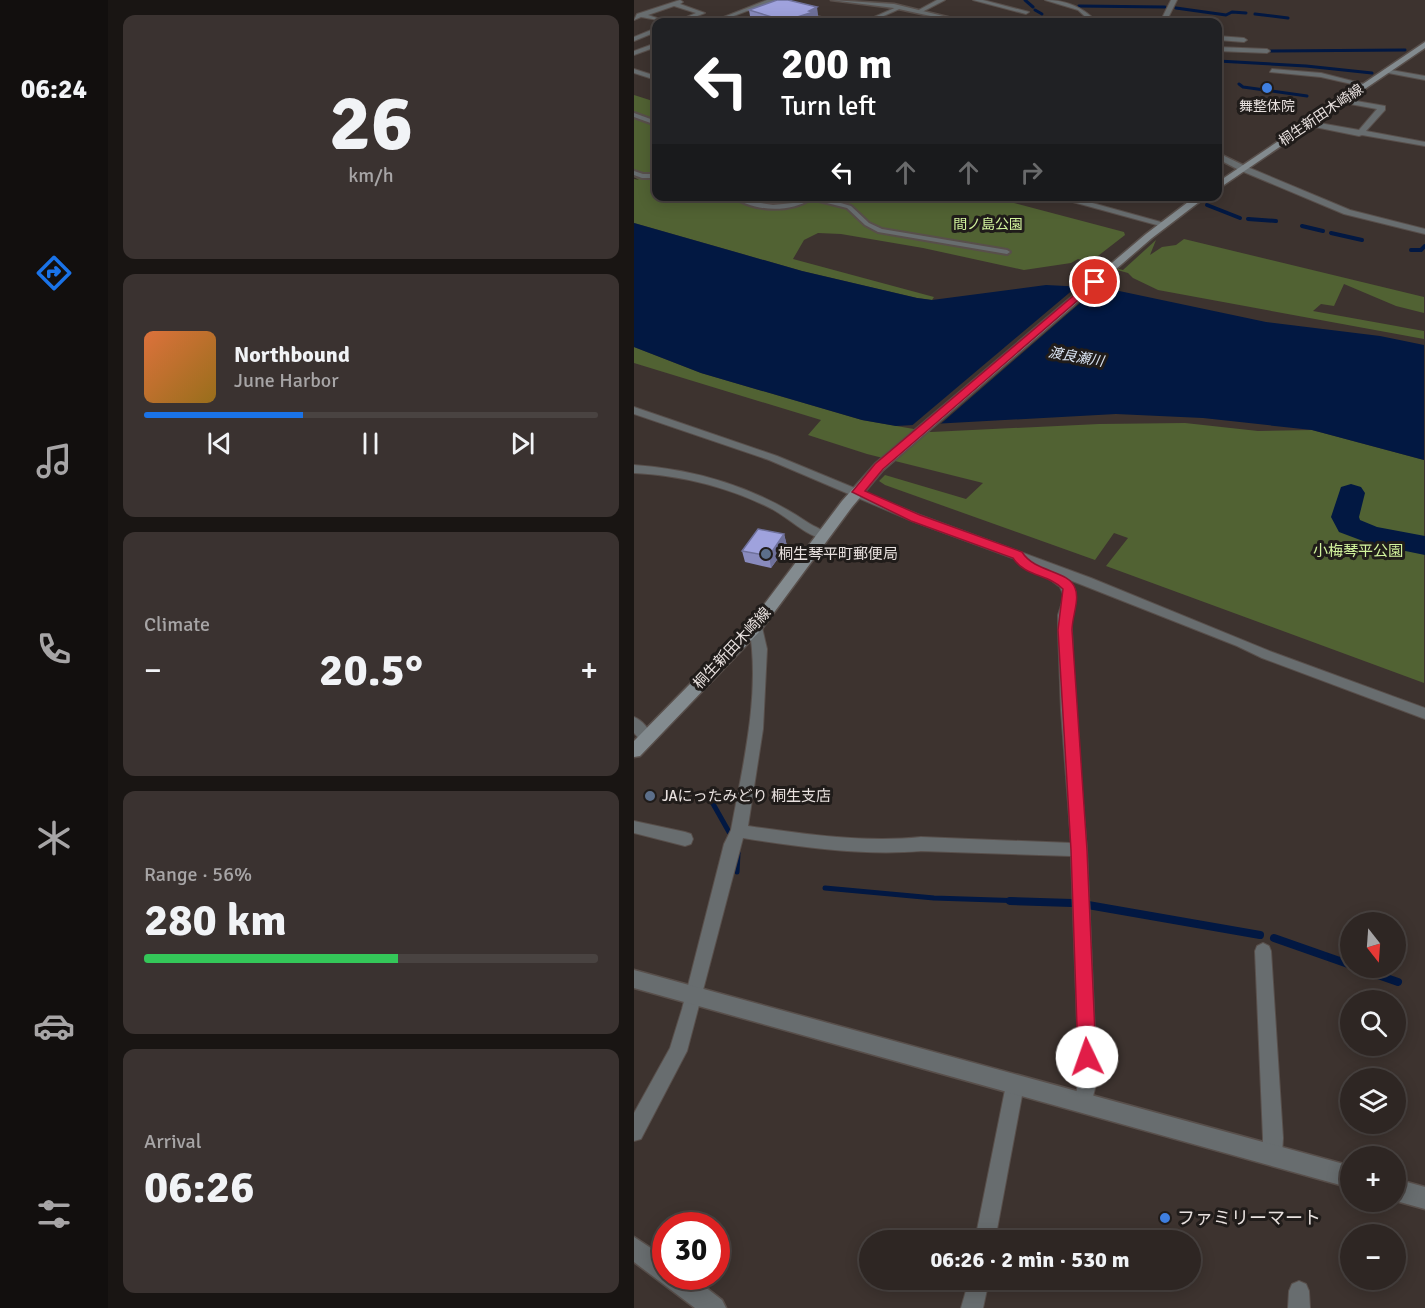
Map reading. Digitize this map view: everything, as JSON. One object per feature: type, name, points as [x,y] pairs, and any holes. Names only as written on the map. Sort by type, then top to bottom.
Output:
[{"type":"main road","name":"桐生新田木崎線","points":[[1222,183],[1424,44]]},
{"type":"main road","name":"桐生新田木崎線","points":[[634,751],[756,626],[864,484],[1113,267],[1196,201]]},
{"type":"street","points":[[634,18],[685,0]]},
{"type":"street","points":[[725,18],[773,0]]},
{"type":"street","points":[[834,0],[920,11],[945,18]]},
{"type":"street","points":[[920,11],[942,0]]},
{"type":"street","points":[[976,0],[1026,12]]},
{"type":"street","points":[[1048,0],[1080,9],[1090,18]]},
{"type":"street","points":[[1165,18],[1174,0]]},
{"type":"street","points":[[673,4],[702,13],[689,18]]},
{"type":"street","points":[[758,6],[768,8]]},
{"type":"street","points":[[876,18],[901,8]]},
{"type":"street","points":[[791,11],[820,18]]},
{"type":"street","points":[[634,39],[652,32]]},
{"type":"street","points":[[1222,38],[1244,40]]},
{"type":"street","points":[[634,53],[652,46]]},
{"type":"street","points":[[1222,49],[1267,51]]},
{"type":"street","points":[[634,71],[652,77]]},
{"type":"street","points":[[1272,71],[1321,75],[1365,85]]},
{"type":"street","points":[[1385,71],[1424,78]]},
{"type":"street","points":[[1342,100],[1382,108],[1359,134]]},
{"type":"street","points":[[634,115],[652,122]]},
{"type":"street","points":[[1308,123],[1424,144]]},
{"type":"street","points":[[1222,158],[1347,212],[1424,232]]},
{"type":"street","points":[[634,173],[652,176]]},
{"type":"street","points":[[742,201],[769,207],[789,205],[800,201]]},
{"type":"street","points":[[826,201],[849,207],[867,224],[880,231],[1006,252]]},
{"type":"street","points":[[1074,201],[1164,225]]},
{"type":"street","points":[[634,410],[773,458],[864,484],[916,518],[1017,555],[1232,639],[1267,655],[1424,714]]},
{"type":"street","points":[[634,469],[675,474],[736,492],[773,506],[814,533],[824,536]]},
{"type":"street","points":[[1017,555],[1024,566],[1062,580],[1069,588],[1070,596],[1065,615],[1065,630],[1079,850],[1088,1080],[1083,1102]]},
{"type":"street","points":[[634,1132],[678,1052],[732,844],[739,831],[756,729],[760,649],[756,626]]},
{"type":"street","points":[[634,723],[647,738]]},
{"type":"street","points":[[634,827],[685,839]]},
{"type":"street","points":[[739,831],[797,840],[901,846],[921,844],[1079,850]]},
{"type":"street","points":[[1264,951],[1272,1155]]},
{"type":"street","points":[[634,979],[1340,1174]]},
{"type":"street","points":[[987,1230],[1015,1085]]},
{"type":"street","points":[[1406,1193],[1424,1198]]},
{"type":"street","points":[[634,1248],[652,1262]]},
{"type":"street","points":[[690,1290],[714,1308]]},
{"type":"street","points":[[972,1308],[976,1290]]},
{"type":"green space","name":"間ノ島公園","points":[[634,95],[652,101],[652,201],[1006,201],[1124,232],[1125,235],[1094,259],[1098,264],[1123,270],[1156,240],[1150,255],[1162,247],[1176,245],[1184,239],[1424,297],[1424,313],[1396,306],[1344,284],[1334,306],[1321,304],[1313,311],[1424,331],[1424,339],[1158,290],[1133,278],[1128,273],[1078,259],[1071,263],[1024,270],[923,248],[841,234],[818,233],[804,240],[793,259],[934,297],[932,300],[917,298],[802,271],[634,223],[634,179],[639,180],[634,177]]},
{"type":"green space","name":"小梅琴平公園","points":[[634,347],[701,373],[862,420],[931,432],[1099,424],[1185,423],[1258,431],[1312,430],[1424,460],[1424,683],[1106,566],[1128,538],[1114,533],[1095,560],[885,485],[879,481],[885,475],[966,499],[983,483],[867,454],[808,435],[821,420],[634,363]]},
{"type":"water","name":"渡良瀬川","points":[[634,223],[802,271],[917,298],[932,300],[1046,285],[1105,288],[1266,322],[1380,336],[1424,345],[1424,460],[1312,430],[1203,418],[1116,414],[896,426],[862,420],[701,373],[634,347]]},
{"type":"pier","points":[[1081,283],[1102,284],[937,427],[909,428]]},
{"type":"building","points":[[777,0],[788,0],[817,7],[809,11],[813,12],[794,18],[775,18],[749,10]]},
{"type":"building","points":[[758,529],[784,534],[769,556],[742,551]]},
{"type":"waterway","points":[[1025,0],[1033,7]]},
{"type":"waterway","points":[[1079,6],[1165,7]]},
{"type":"waterway","points":[[1176,8],[1226,15],[1232,12],[1246,13]]},
{"type":"waterway","points":[[1035,10],[1042,14]]},
{"type":"waterway","points":[[1255,14],[1288,18]]},
{"type":"waterway","points":[[1271,51],[1405,50]]},
{"type":"waterway","points":[[1222,61],[1306,66],[1372,73]]},
{"type":"waterway","points":[[1239,84],[1243,87],[1307,96]]},
{"type":"waterway","points":[[1207,205],[1240,218]]},
{"type":"waterway","points":[[1248,219],[1276,221]]},
{"type":"waterway","points":[[1302,226],[1323,231]]},
{"type":"waterway","points":[[1331,233],[1362,240]]},
{"type":"waterway","points":[[1411,250],[1421,250],[1425,246]]},
{"type":"waterway","points":[[1351,493],[1345,517],[1349,526],[1371,535],[1425,546]]},
{"type":"waterway","points":[[712,802],[729,832]]},
{"type":"waterway","points":[[737,872],[738,853]]},
{"type":"waterway","points":[[825,888],[934,898],[1051,902]]},
{"type":"waterway","points":[[1010,901],[1072,903]]},
{"type":"waterway","points":[[1088,905],[1260,935]]},
{"type":"waterway","points":[[1274,938],[1340,961]]},
{"type":"waterway","points":[[1387,978],[1398,982]]},
{"type":"place","name":"舞整体院","points":[[1267,88]]},
{"type":"place","name":"桐生琴平町郵便局","points":[[766,554]]},
{"type":"place","name":"JAにったみどり 桐生支店","points":[[650,796]]},
{"type":"place","name":"ファミリーマート","points":[[1165,1218]]},
{"type":"route","points":[[1087,1057],[1079,850],[1068,710],[1065,615],[1070,596],[1069,588],[1062,580],[1024,566],[1017,555],[916,518],[858,492],[879,467],[1095,282]]}]
